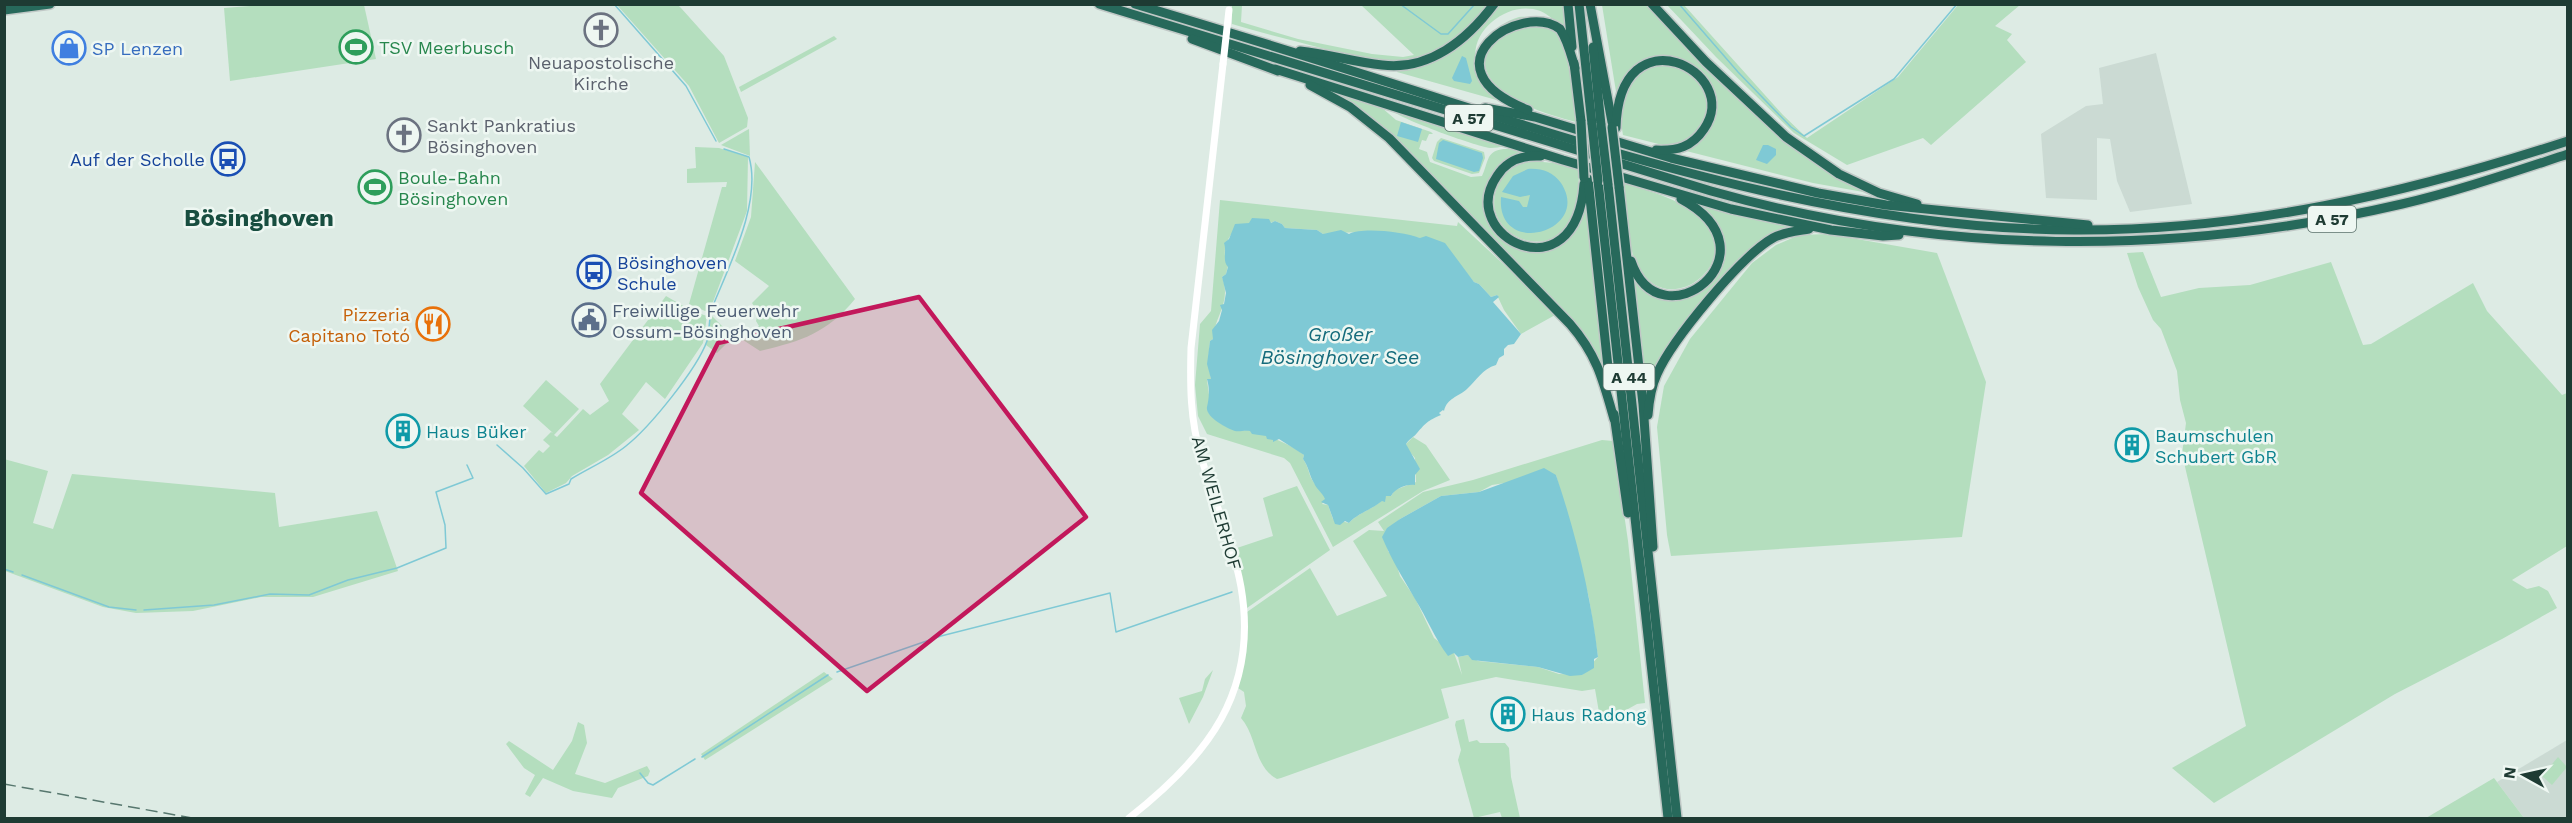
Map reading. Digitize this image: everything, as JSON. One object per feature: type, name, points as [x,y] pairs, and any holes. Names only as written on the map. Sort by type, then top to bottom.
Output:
[{"type":"highway","points":[[4,10],[50,4]]},
{"type":"highway","name":"A 57","points":[[1099,4],[1726,196],[1804,214],[1916,233],[2017,241],[2069,242],[2122,242],[2225,235],[2301,224],[2404,204],[2568,154]]},
{"type":"highway","name":"A 57","points":[[1135,4],[1684,173],[1782,196],[1877,214],[1944,223],[2017,228],[2111,229],[2235,221],[2349,203],[2446,179],[2568,141]]},
{"type":"highway","points":[[1281,49],[1322,53],[1381,65],[1415,63],[1442,53],[1455,44],[1494,4]]},
{"type":"highway","points":[[1568,4],[1614,419],[1628,511],[1639,560]]},
{"type":"highway","name":"A 44","points":[[1579,4],[1596,124],[1650,570],[1677,819]]},
{"type":"highway","points":[[1589,4],[1614,128],[1646,441],[1654,552],[1650,570]]},
{"type":"highway","name":"A 44","points":[[1589,4],[1596,124]]},
{"type":"highway","points":[[1652,4],[1706,62],[1786,137],[1849,179],[1879,193],[1945,211]]},
{"type":"highway","points":[[1532,12],[1549,18],[1560,28],[1575,68]]},
{"type":"highway","points":[[1136,15],[1149,26],[1196,40],[1275,69],[1563,160],[1731,209],[1821,228],[1883,236],[1916,233]]},
{"type":"highway","points":[[1491,27],[1480,50],[1480,64],[1485,80],[1496,93],[1513,104],[1566,126]]},
{"type":"highway","points":[[1614,128],[1623,87],[1640,68],[1664,60],[1689,66],[1699,75],[1710,97],[1711,110],[1706,126],[1697,139],[1684,148],[1670,151],[1642,149]]},
{"type":"highway","points":[[1275,69],[1330,94],[1350,107],[1389,138],[1434,183],[1582,338],[1599,367],[1614,419]]},
{"type":"highway","points":[[1447,101],[1522,114],[1671,158],[1818,193],[1886,205],[2069,222],[2111,229]]},
{"type":"highway","points":[[1563,160],[1525,157],[1508,164],[1495,178],[1491,186],[1489,206],[1495,225],[1509,239],[1521,246],[1542,247],[1556,242],[1568,233],[1581,212],[1586,179]]},
{"type":"highway","name":"A 44","points":[[1603,183],[1639,560],[1668,819]]},
{"type":"highway","points":[[1625,234],[1634,271],[1652,290],[1662,294],[1686,294],[1698,289],[1714,272],[1720,248],[1714,226],[1693,206],[1654,187]]},
{"type":"highway","points":[[1646,441],[1649,405],[1657,374],[1668,353],[1713,295],[1750,256],[1774,237],[1792,231],[1821,228]]},
{"type":"street","name":"AM WEILERHOF","points":[[1129,819],[1187,768],[1212,737],[1225,714],[1241,662],[1244,612],[1241,586],[1200,455],[1192,417],[1190,381],[1191,348],[1229,7]]},
{"type":"highlighted area","points":[[919,297],[1086,517],[867,691],[641,493],[718,343]]},
{"type":"shaded area","points":[[2156,53],[2192,204],[2130,212],[2117,181],[2110,139],[2097,138],[2097,200],[2046,198],[2041,134],[2086,106],[2103,104],[2099,68]]},
{"type":"shaded area","points":[[2567,740],[2567,818],[2524,818],[2497,782]]},
{"type":"green space","points":[[276,4],[364,5],[376,59],[230,81],[224,8]]},
{"type":"green space","points":[[617,5],[678,5],[724,56],[748,118],[747,127],[719,143],[689,86]]},
{"type":"green space","points":[[1232,5],[1242,5],[1241,22],[1298,39],[1372,54],[1403,57],[1414,55],[1361,5],[1489,5],[1450,43],[1432,53],[1413,59],[1394,61],[1349,55],[1232,24]]},
{"type":"green space","points":[[1497,5],[1565,5],[1567,30],[1544,13],[1533,9],[1522,9],[1501,15],[1484,30],[1478,40],[1476,61],[1485,82],[1500,101],[1397,72],[1398,69],[1424,64]]},
{"type":"green space","points":[[1602,5],[1652,5],[1786,140],[1880,195],[1813,183],[1623,135]]},
{"type":"green space","points":[[1667,5],[1684,5],[1783,115],[1807,138],[1898,77],[1958,5],[2020,5],[1995,26],[2012,34],[2007,40],[2026,62],[1931,145],[1923,138],[1847,165],[1794,133],[1716,57]]},
{"type":"green space","points":[[1519,17],[1537,19],[1551,27],[1560,39],[1571,71],[1576,122],[1545,113],[1511,97],[1498,87],[1488,74],[1484,59],[1490,37],[1500,26]]},
{"type":"green space","points":[[834,36],[837,39],[741,92],[739,87]]},
{"type":"green space","points":[[1336,93],[1381,107],[1396,120],[1431,132],[1433,134],[1429,134],[1426,141],[1422,140],[1419,149],[1427,152],[1430,162],[1471,177],[1482,176],[1489,157],[1496,151],[1511,149],[1525,153],[1511,158],[1486,206],[1506,241],[1560,243],[1574,231],[1586,207],[1603,366],[1483,230]]},
{"type":"green space","points":[[1393,111],[1505,146],[1484,147],[1423,126]]},
{"type":"green space","points":[[749,129],[750,156],[721,145],[747,130]]},
{"type":"green space","points":[[1441,138],[1484,152],[1485,158],[1479,173],[1472,174],[1434,161],[1432,158],[1437,142]]},
{"type":"green space","points":[[695,147],[719,148],[748,157],[747,211],[710,310],[705,311],[689,304],[722,187],[726,187],[727,182],[687,183],[687,169],[696,168]]},
{"type":"green space","points":[[1531,161],[1554,163],[1579,169],[1576,204],[1564,231],[1551,239],[1536,242],[1520,238],[1507,230],[1498,218],[1494,203],[1498,185],[1504,176],[1521,164]]},
{"type":"green space","points":[[755,162],[855,299],[823,328],[788,344],[760,351],[740,338],[746,330],[751,333],[759,326],[756,321],[758,313],[752,303],[769,286],[735,261],[751,217]]},
{"type":"green space","points":[[1624,183],[1678,203],[1688,208],[1705,223],[1714,239],[1714,255],[1708,269],[1697,281],[1682,288],[1667,289],[1652,283],[1639,268],[1634,259],[1629,238]]},
{"type":"green space","points":[[1220,200],[1457,226],[1458,222],[1557,314],[1521,334],[1504,310],[1497,295],[1491,297],[1479,284],[1474,282],[1456,260],[1420,238],[1375,231],[1323,234],[1317,230],[1285,228],[1275,221],[1251,223],[1232,233],[1225,253],[1228,266],[1226,274],[1222,277],[1225,286],[1224,302],[1213,339],[1210,341],[1208,363],[1211,379],[1207,380],[1210,402],[1208,412],[1228,427],[1237,431],[1249,430],[1262,434],[1285,443],[1304,455],[1303,459],[1311,478],[1326,499],[1322,504],[1328,505],[1333,519],[1349,523],[1386,496],[1391,496],[1395,490],[1416,482],[1415,458],[1406,444],[1413,437],[1426,445],[1450,480],[1423,491],[1333,547],[1290,463],[1284,458],[1207,434],[1198,416],[1195,385],[1200,324],[1211,311]]},
{"type":"green space","points":[[1696,204],[1789,226],[1768,237],[1728,275],[1691,325],[1646,394],[1633,279],[1646,289],[1691,295],[1710,282],[1721,263],[1723,241],[1713,220]]},
{"type":"green space","points":[[1828,234],[1937,253],[1986,382],[1962,537],[1671,556],[1657,427],[1664,386],[1690,339],[1752,263],[1776,245],[1799,235]]},
{"type":"green space","points":[[2143,252],[2161,297],[2199,288],[2250,285],[2331,262],[2363,345],[2371,344],[2473,283],[2487,311],[2562,395],[2567,393],[2567,546],[2512,580],[2527,589],[2539,586],[2548,591],[2557,608],[2395,694],[2214,803],[2172,768],[2246,726],[2182,454],[2186,423],[2180,400],[2177,371],[2161,329],[2153,320],[2138,287],[2127,253]]},
{"type":"green space","points":[[666,296],[692,311],[707,316],[703,343],[665,399],[646,382],[622,414],[639,430],[608,455],[572,476],[566,483],[546,493],[524,466],[539,450],[543,453],[550,446],[543,440],[551,432],[553,433],[523,406],[546,380],[579,409],[554,435],[557,437],[583,409],[590,415],[609,401],[600,384]]},
{"type":"green space","points":[[711,315],[733,337],[717,353],[706,345]]},
{"type":"green space","points":[[1602,440],[1613,441],[1628,541],[1645,703],[1637,704],[1601,724],[1595,689],[1582,691],[1496,677],[1441,689],[1449,718],[1277,779],[1264,767],[1241,718],[1246,706],[1244,692],[1238,688],[1247,612],[1310,568],[1337,616],[1387,596],[1353,541],[1369,530],[1384,531],[1378,522],[1423,492],[1473,480]],"holes":[[[1556,475],[1589,598],[1598,657],[1582,675],[1559,674],[1538,667],[1478,661],[1468,655],[1458,657],[1462,675],[1454,653],[1434,638],[1415,598],[1400,576],[1395,560],[1388,551],[1386,532],[1400,519],[1441,496],[1479,492],[1492,485]]]},
{"type":"green space","points":[[4,459],[48,471],[33,523],[53,529],[72,474],[275,493],[279,527],[377,511],[398,571],[313,597],[261,597],[193,611],[136,613],[103,607],[5,571]]},
{"type":"green space","points":[[1297,486],[1330,550],[1247,608],[1234,549],[1273,536],[1263,498]]},
{"type":"green space","points":[[1213,670],[1203,697],[1189,724],[1179,698],[1202,691],[1205,679]]},
{"type":"green space","points":[[824,672],[833,679],[705,760],[701,754]]},
{"type":"green space","points":[[1464,719],[1469,742],[1477,740],[1480,743],[1505,743],[1509,748],[1511,777],[1520,818],[1502,818],[1500,812],[1474,818],[1458,760],[1461,750],[1455,725],[1456,721]]},
{"type":"green space","points":[[578,722],[584,725],[587,743],[575,774],[605,783],[647,766],[650,771],[648,776],[618,788],[612,798],[573,791],[543,778],[530,797],[525,794],[535,775],[524,768],[506,744],[509,741],[553,770],[572,741]]},
{"type":"green space","points":[[2558,757],[2567,767],[2552,785],[2542,776]]},
{"type":"green space","points":[[2494,778],[2524,818],[2426,818]]},
{"type":"water","points":[[1462,56],[1466,58],[1472,81],[1470,84],[1454,81],[1452,78]]},
{"type":"water","points":[[1401,122],[1422,129],[1418,142],[1397,136]]},
{"type":"water","points":[[1443,140],[1482,153],[1483,158],[1479,171],[1474,172],[1436,159],[1439,143]]},
{"type":"water","points":[[1763,145],[1776,149],[1776,155],[1767,164],[1756,160]]},
{"type":"water","points":[[1528,169],[1542,170],[1554,176],[1561,183],[1567,200],[1564,215],[1555,225],[1541,232],[1526,233],[1513,228],[1503,216],[1501,197],[1519,201],[1523,207],[1527,207],[1530,195],[1520,197],[1502,192],[1513,176]]},
{"type":"water","name":"Großer Bösinghover See","points":[[1252,218],[1269,219],[1271,223],[1275,221],[1285,228],[1317,230],[1323,234],[1341,230],[1349,234],[1383,231],[1420,238],[1426,236],[1445,243],[1474,282],[1479,284],[1491,297],[1497,295],[1499,297],[1493,302],[1521,334],[1514,344],[1504,349],[1504,355],[1499,358],[1496,365],[1483,372],[1467,389],[1450,400],[1444,411],[1439,413],[1441,415],[1427,422],[1406,444],[1420,469],[1415,475],[1415,485],[1398,489],[1391,496],[1386,496],[1385,502],[1382,501],[1349,523],[1345,521],[1340,525],[1335,524],[1328,505],[1321,502],[1325,499],[1312,480],[1303,459],[1304,455],[1279,439],[1273,442],[1266,436],[1252,434],[1250,431],[1232,430],[1218,422],[1207,411],[1209,390],[1207,379],[1211,379],[1207,364],[1210,341],[1213,339],[1212,330],[1219,321],[1222,310],[1220,305],[1224,304],[1226,293],[1222,277],[1226,274],[1228,267],[1225,262],[1224,243],[1229,239],[1235,224],[1249,223]]},
{"type":"water","points":[[1544,468],[1556,475],[1576,542],[1595,634],[1598,657],[1594,659],[1594,668],[1582,675],[1570,676],[1538,667],[1472,660],[1468,655],[1458,657],[1454,653],[1448,656],[1397,568],[1382,537],[1387,528],[1441,496],[1479,492]]},
{"type":"waterway","points":[[614,4],[686,86],[716,141]]},
{"type":"waterway","points":[[1400,4],[1441,34],[1448,34],[1475,4]]},
{"type":"waterway","points":[[1679,4],[1738,72],[1791,127],[1804,136],[1894,79],[1957,4]]},
{"type":"waterway","points":[[712,308],[742,234],[751,194],[752,175],[749,157],[724,149]]},
{"type":"waterway","points":[[497,445],[523,468],[546,494],[569,484],[571,479],[626,446],[660,412],[702,353],[708,338],[710,318]]},
{"type":"waterway","points":[[144,610],[214,605],[270,594],[309,595],[348,580],[397,568],[446,548],[445,525],[436,492],[473,478],[467,465]]},
{"type":"waterway","points":[[4,569],[13,572]]},
{"type":"waterway","points":[[22,575],[109,607],[136,610]]},
{"type":"waterway","points":[[837,672],[941,636],[1110,593],[1116,632],[1232,592]]},
{"type":"waterway","points":[[702,757],[828,675]]},
{"type":"waterway","points":[[640,773],[648,783],[653,785],[695,759]]},
{"type":"railway","points":[[4,784],[192,818]]},
{"type":"place","name":"Neuapostolische Kirche","points":[[601,30]]},
{"type":"place","name":"TSV Meerbusch","points":[[356,47]]},
{"type":"place","name":"SP Lenzen","points":[[69,48]]},
{"type":"place","name":"Sankt Pankratius Bösinghoven","points":[[404,135]]},
{"type":"place","name":"Auf der Scholle","points":[[228,159]]},
{"type":"place","name":"Boule-Bahn Bösinghoven","points":[[375,187]]},
{"type":"place","name":"Bösinghoven Schule","points":[[594,272]]},
{"type":"place","name":"Freiwillige Feuerwehr Ossum-Bösinghoven","points":[[589,320]]},
{"type":"place","name":"Pizzeria Capitano Totó","points":[[433,324]]},
{"type":"place","name":"Haus Büker","points":[[403,431]]},
{"type":"place","name":"Baumschulen Schubert GbR","points":[[2132,445]]},
{"type":"place","name":"Haus Radong","points":[[1508,714]]},
{"type":"district","name":"Bösinghoven","points":[[259,218]]}]
